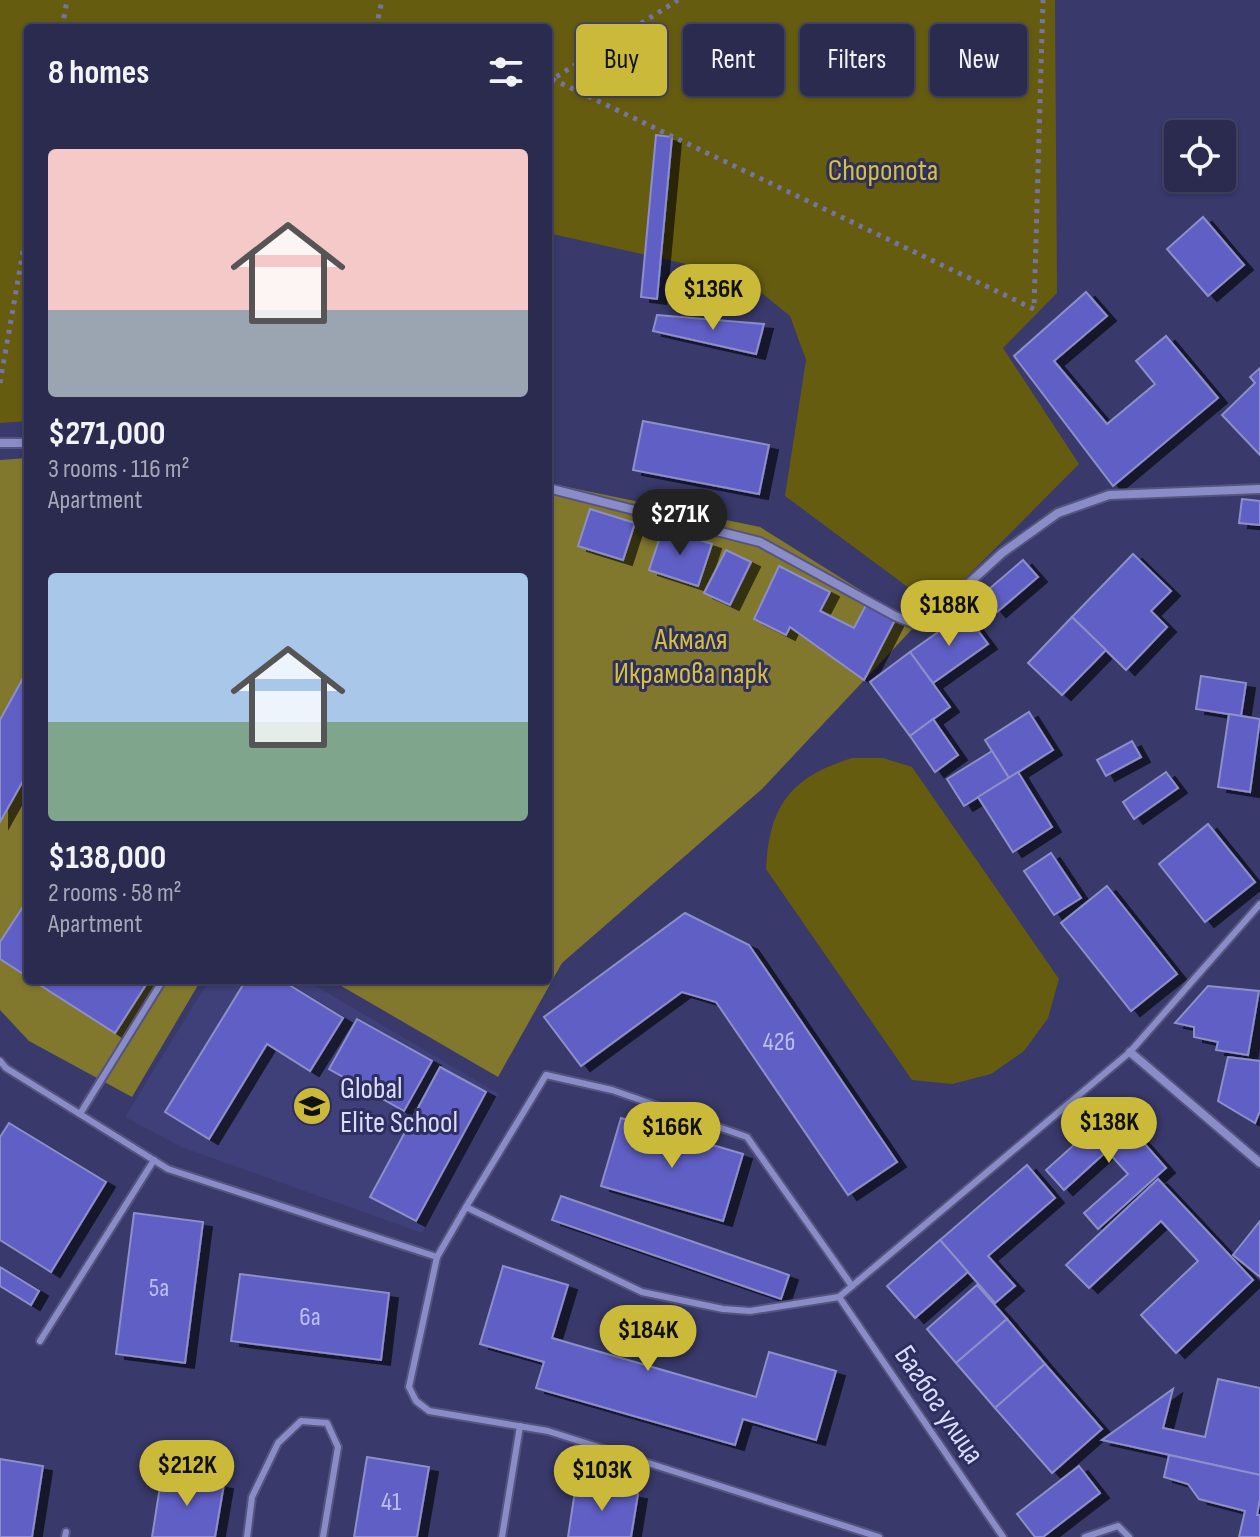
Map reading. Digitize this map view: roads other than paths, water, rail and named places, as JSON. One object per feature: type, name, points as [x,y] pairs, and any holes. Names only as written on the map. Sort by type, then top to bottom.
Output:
[{"type":"street","points":[[0,443],[24,443]]},
{"type":"street","points":[[552,489],[760,542],[915,624],[932,617],[1002,553],[1058,513],[1109,495],[1260,489]]},
{"type":"street","points":[[1130,1052],[1260,1163]]},
{"type":"lane","points":[[466,1207],[642,1292],[723,1309],[750,1311],[839,1297],[1130,1052],[1260,904]]},
{"type":"lane","points":[[80,1114],[161,984]]},
{"type":"lane","points":[[0,1061],[6,1068],[168,1169],[437,1257]]},
{"type":"lane","points":[[852,1286],[747,1137],[612,1090],[546,1075],[437,1257],[409,1387],[416,1401],[429,1411],[548,1431],[860,1534],[879,1537]]},
{"type":"lane","points":[[40,1341],[154,1160]]},
{"type":"lane","name":"Багбог улица","points":[[839,1297],[1003,1537]]},
{"type":"lane","points":[[247,1537],[252,1497],[278,1443],[301,1421],[327,1423],[338,1447],[323,1537]]},
{"type":"lane","points":[[502,1537],[520,1426]]},
{"type":"lane","points":[[1085,1537],[1118,1526],[1129,1537]]},
{"type":"place","name":"Global Elite School","points":[[312,1106]]},
{"type":"park label","name":"Choponota","points":[[883,171]]},
{"type":"park label","name":"Акмаля Икрамова парк","points":[[691,657]]}]
